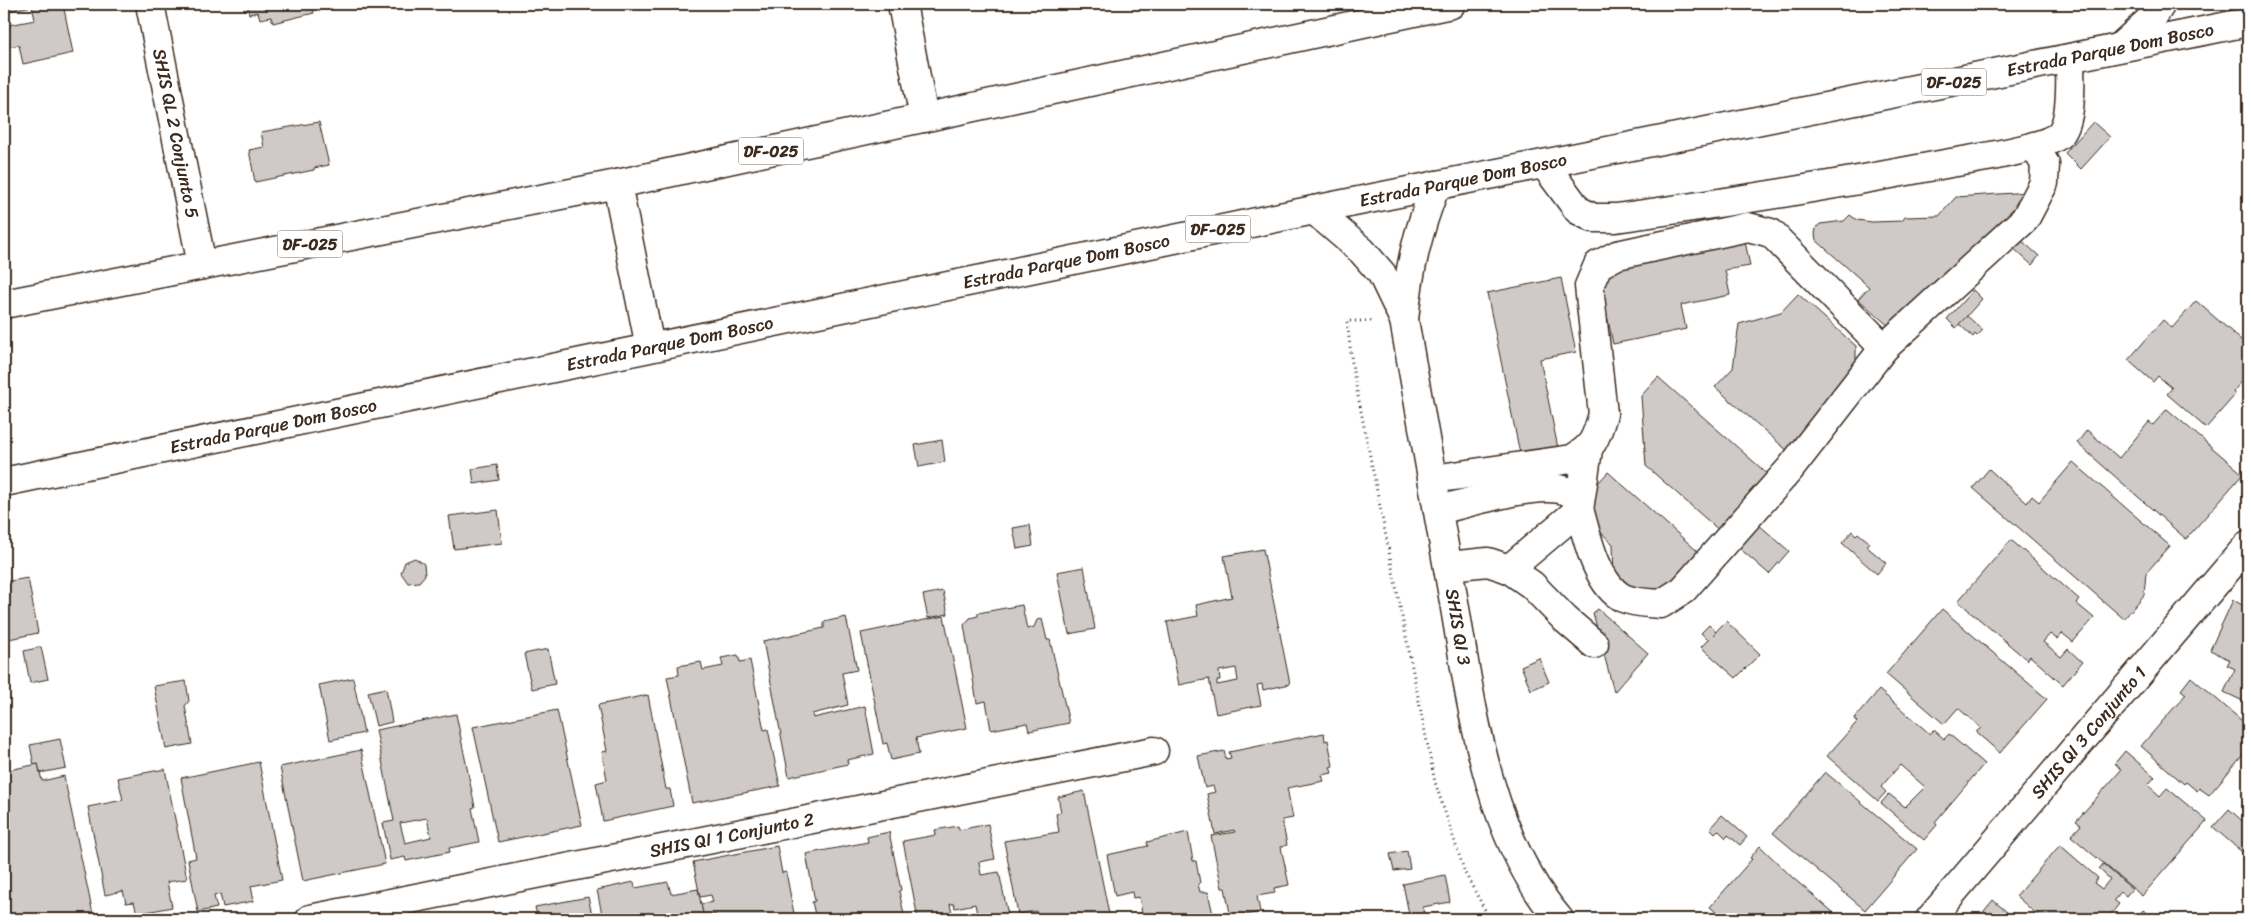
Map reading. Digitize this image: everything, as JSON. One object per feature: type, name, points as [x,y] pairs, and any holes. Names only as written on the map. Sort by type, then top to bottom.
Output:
[{"type":"main road","name":"SHIS QL 2 Conjunto 5","points":[[150,4],[202,264]]},
{"type":"main road","points":[[902,4],[924,118]]},
{"type":"main road","name":"DF-025","points":[[4,304],[617,184],[1451,4]]},
{"type":"main road","points":[[2120,47],[2153,16],[2161,4]]},
{"type":"main road","name":"Estrada Parque Dom Bosco","points":[[4,482],[650,346],[2248,22]]},
{"type":"main road","points":[[1544,164],[1578,210],[1593,218],[1616,218],[1823,188],[2034,146],[2060,134],[2068,118],[2070,58]]},
{"type":"main road","points":[[1438,510],[1488,498],[1544,488],[1569,491],[1576,498],[1598,569],[1608,586],[1623,598],[1661,604],[1683,590],[1790,469],[1884,348],[2025,219],[2044,183],[2045,164],[2034,146]]},
{"type":"main road","points":[[617,184],[650,346]]},
{"type":"main road","name":"SHIS QI 3","points":[[1404,320],[1408,280],[1414,248],[1422,220],[1436,186]]},
{"type":"main road","name":"SHIS QI 3","points":[[1314,210],[1362,251],[1382,274],[1404,320],[1479,740],[1501,818],[1541,898],[1559,919]]},
{"type":"main road","points":[[1509,569],[1580,510],[1588,450],[1598,433],[1603,414],[1589,286],[1598,265],[1617,255],[1748,227],[1770,232],[1884,348]]},
{"type":"main road","points":[[1433,480],[1572,459],[1588,450]]},
{"type":"main road","name":"SHIS QI 3 Conjunto 1","points":[[1930,919],[2248,545]]},
{"type":"main road","points":[[1448,566],[1488,562],[1509,569],[1532,585],[1565,619],[1594,644]]},
{"type":"main road","name":"SHIS QI 1 Conjunto 2","points":[[310,919],[1154,751]]},
{"type":"path","points":[[1404,320],[1347,321],[1353,371],[1435,782],[1465,873],[1490,919]]},
{"type":"building","points":[[4,4],[63,4],[73,53],[23,64],[19,45],[4,48],[4,26],[35,20],[32,6],[4,12]]},
{"type":"building","points":[[247,4],[312,4],[314,13],[273,23],[271,17],[260,19],[258,12],[249,14]]},
{"type":"building","points":[[319,122],[329,165],[314,168],[314,170],[255,182],[249,150],[264,147],[261,132]]},
{"type":"building","points":[[2093,122],[2110,137],[2081,169],[2065,153]]},
{"type":"building","points":[[2028,192],[1900,336],[1858,299],[1869,287],[1816,240],[1816,228],[1820,224],[1844,221],[1850,215],[1857,220],[1872,222],[1902,221],[1905,217],[1939,216],[1956,197]]},
{"type":"building","points":[[2019,238],[2039,256],[2032,265],[2012,247]]},
{"type":"building","points":[[1745,241],[1750,266],[1725,270],[1730,295],[1681,305],[1686,329],[1613,344],[1602,291],[1605,280],[1612,270]]},
{"type":"building","points":[[1561,278],[1576,352],[1540,359],[1568,498],[1526,483],[1487,293]]},
{"type":"building","points":[[1973,290],[1982,299],[1956,328],[1947,319]]},
{"type":"building","points":[[2248,290],[2248,315],[2243,301]]},
{"type":"building","points":[[1798,294],[1856,346],[1856,377],[1790,453],[1715,387],[1733,368],[1739,324],[1781,312]]},
{"type":"building","points":[[2196,301],[2248,346],[2248,374],[2233,392],[2235,395],[2206,428],[2167,394],[2172,388],[2158,376],[2153,382],[2128,360],[2163,320],[2172,328]]},
{"type":"building","points":[[1967,316],[1983,330],[1977,336],[1975,334],[1973,337],[1959,324]]},
{"type":"building","points":[[1658,377],[1771,477],[1722,533],[1646,466],[1641,396]]},
{"type":"building","points":[[2167,409],[2243,474],[2186,539],[2077,443],[2087,430],[2119,458],[2149,422],[2153,425]]},
{"type":"building","points":[[942,440],[945,462],[919,467],[915,445]]},
{"type":"building","points":[[2073,462],[2170,546],[2146,573],[2144,595],[2124,619],[1973,488],[1989,469],[2027,503],[2032,496],[2039,502]]},
{"type":"building","points":[[497,465],[499,480],[474,484],[472,469]]},
{"type":"building","points":[[1608,472],[1703,556],[1652,613],[1614,578],[1613,544],[1594,526],[1591,491]]},
{"type":"building","points":[[498,510],[502,543],[454,549],[449,516]]},
{"type":"building","points":[[1758,524],[1789,551],[1769,574],[1737,546]]},
{"type":"building","points":[[1030,525],[1033,546],[1017,549],[1013,528]]},
{"type":"building","points":[[1852,531],[1856,535],[1858,533],[1869,542],[1866,546],[1886,563],[1877,574],[1842,543]]},
{"type":"building","points":[[2011,540],[2079,599],[2076,603],[2094,618],[2073,642],[2062,633],[2057,639],[2050,634],[2043,642],[2061,657],[2068,649],[2082,662],[2063,685],[2030,656],[2027,660],[1958,601]]},
{"type":"building","points":[[1263,549],[1290,684],[1263,690],[1262,684],[1257,685],[1261,705],[1216,714],[1209,679],[1179,685],[1167,622],[1198,616],[1196,605],[1232,597],[1224,556]],"holes":[[[1236,668],[1238,681],[1217,685],[1217,680],[1220,680],[1219,671]]]},
{"type":"building","points":[[415,558],[424,564],[425,575],[419,582],[408,583],[401,573],[405,562]]},
{"type":"building","points":[[1084,567],[1095,629],[1069,634],[1057,572]]},
{"type":"building","points":[[28,578],[38,633],[4,640],[4,582]]},
{"type":"building","points":[[943,591],[948,614],[928,618],[923,595]]},
{"type":"building","points":[[2233,600],[2248,608],[2248,712],[2243,709],[2247,703],[2224,692],[2235,669],[2227,665],[2230,660],[2210,650]]},
{"type":"building","points":[[1022,605],[1027,629],[1034,627],[1037,620],[1042,619],[1047,640],[1050,640],[1069,723],[1029,731],[1027,723],[991,730],[986,701],[977,703],[964,625],[970,618],[978,616],[978,613]]},
{"type":"building","points":[[1598,609],[1648,653],[1614,692],[1593,613]]},
{"type":"building","points":[[1942,609],[2047,699],[2000,753],[1976,732],[1981,728],[1958,708],[1944,724],[1886,674]]},
{"type":"building","points":[[944,616],[967,728],[916,738],[919,754],[891,760],[887,743],[883,744],[861,633]]},
{"type":"building","points":[[846,617],[857,670],[842,673],[848,705],[812,714],[813,718],[865,706],[874,754],[847,760],[848,764],[789,777],[763,641],[824,628],[824,622]]},
{"type":"building","points":[[1726,621],[1760,654],[1736,678],[1701,647]]},
{"type":"building","points":[[1709,625],[1716,632],[1708,640],[1701,633]]},
{"type":"building","points":[[41,647],[48,679],[30,683],[24,651]]},
{"type":"building","points":[[548,649],[555,684],[532,689],[524,654]]},
{"type":"building","points":[[738,655],[740,662],[750,660],[764,730],[768,729],[780,786],[692,803],[667,677],[679,675],[678,666],[701,662],[703,670],[723,666],[721,658]]},
{"type":"building","points":[[1539,658],[1549,682],[1531,690],[1521,666]]},
{"type":"building","points":[[2191,677],[2248,726],[2248,749],[2209,795],[2199,788],[2197,791],[2186,782],[2184,784],[2141,746],[2186,694],[2181,690]]},
{"type":"building","points":[[353,678],[364,733],[330,740],[319,685]]},
{"type":"building","points":[[186,681],[189,701],[185,706],[192,744],[166,749],[154,686]]},
{"type":"building","points":[[386,688],[392,722],[376,726],[368,692]]},
{"type":"building","points":[[1879,690],[1930,734],[1934,730],[1944,739],[1949,734],[1984,764],[1935,822],[1937,825],[1924,840],[1881,803],[1889,794],[1905,807],[1925,787],[1900,765],[1881,787],[1886,792],[1878,801],[1827,756],[1857,722],[1854,719]]},
{"type":"building","points":[[648,695],[666,789],[670,789],[673,806],[603,821],[596,783],[607,780],[602,752],[607,751],[598,705]]},
{"type":"building","points":[[557,710],[582,825],[498,842],[473,727]]},
{"type":"building","points":[[456,714],[475,807],[472,808],[479,842],[449,848],[450,852],[406,861],[405,857],[390,860],[383,823],[394,821],[376,730]],"holes":[[[427,818],[431,837],[405,843],[400,823]]]},
{"type":"building","points":[[1324,733],[1325,741],[1328,740],[1333,766],[1330,767],[1332,773],[1322,775],[1324,781],[1287,788],[1293,818],[1282,820],[1287,845],[1281,847],[1289,885],[1274,888],[1275,893],[1257,896],[1260,912],[1231,918],[1225,888],[1222,888],[1211,836],[1235,832],[1234,830],[1215,834],[1207,794],[1215,792],[1213,786],[1205,788],[1198,756],[1224,751],[1226,759],[1231,758],[1229,752]]},
{"type":"building","points":[[60,739],[66,768],[40,773],[38,764],[34,765],[30,745]]},
{"type":"building","points":[[361,750],[385,864],[303,881],[280,767]]},
{"type":"building","points":[[2125,751],[2155,777],[2148,785],[2160,796],[2167,788],[2207,821],[2142,896],[2071,836],[2081,825],[2076,821],[2121,770],[2115,763]]},
{"type":"building","points":[[259,762],[282,880],[251,886],[254,901],[223,907],[220,894],[214,896],[217,908],[198,912],[188,860],[196,858],[181,778]]},
{"type":"building","points":[[38,764],[42,781],[64,776],[94,919],[6,919],[4,909],[4,838],[6,837],[4,827],[4,771]]},
{"type":"building","points":[[165,769],[187,879],[167,882],[172,907],[137,914],[134,902],[126,903],[123,891],[105,895],[88,807],[123,800],[118,778]]},
{"type":"building","points":[[1825,772],[1917,849],[1865,910],[1773,833]]},
{"type":"building","points":[[1084,791],[1110,919],[1088,919],[1075,916],[1060,919],[1038,919],[1036,911],[1018,914],[1004,841],[1059,832],[1056,814],[1061,812],[1058,797]]},
{"type":"building","points":[[2229,809],[2248,826],[2248,847],[2243,853],[2213,827]]},
{"type":"building","points":[[1722,815],[1747,837],[1740,845],[1728,835],[1726,838],[1718,830],[1715,833],[1710,828]]},
{"type":"building","points":[[988,824],[995,859],[979,862],[981,875],[999,872],[1008,915],[978,919],[975,904],[955,908],[954,904],[950,904],[953,919],[918,919],[903,841],[936,835],[935,830],[958,826],[959,830]]},
{"type":"building","points":[[889,832],[905,919],[816,919],[812,902],[815,901],[806,854],[868,842],[867,837]]},
{"type":"building","points":[[1188,832],[1193,861],[1196,861],[1200,892],[1208,892],[1214,919],[1143,919],[1139,897],[1133,898],[1132,892],[1115,896],[1107,855],[1148,846],[1147,842]]},
{"type":"building","points":[[2060,845],[2098,878],[2094,883],[2102,889],[2110,879],[2099,869],[2103,864],[2132,889],[2126,896],[2121,892],[2114,900],[2119,904],[2107,919],[2042,919],[2016,896]]},
{"type":"building","points":[[777,846],[782,873],[786,872],[795,919],[716,919],[715,914],[703,916],[701,904],[713,902],[711,895],[700,897],[693,862]]},
{"type":"building","points":[[1760,846],[1793,878],[1841,919],[1812,919],[1809,916],[1807,919],[1724,919],[1710,907],[1752,859],[1750,858]]},
{"type":"building","points":[[1407,851],[1410,869],[1394,871],[1390,854]]},
{"type":"building","points":[[1445,875],[1450,902],[1423,907],[1425,919],[1410,919],[1403,884]]},
{"type":"building","points":[[634,882],[635,888],[668,882],[671,894],[698,889],[704,919],[603,919],[597,890]]},
{"type":"building","points":[[588,897],[593,919],[538,919],[535,907]]},
{"type":"building","points":[[1993,900],[2015,919],[1984,919],[1980,916]]},
{"type":"building","points":[[2143,910],[2156,919],[2136,919]]}]
